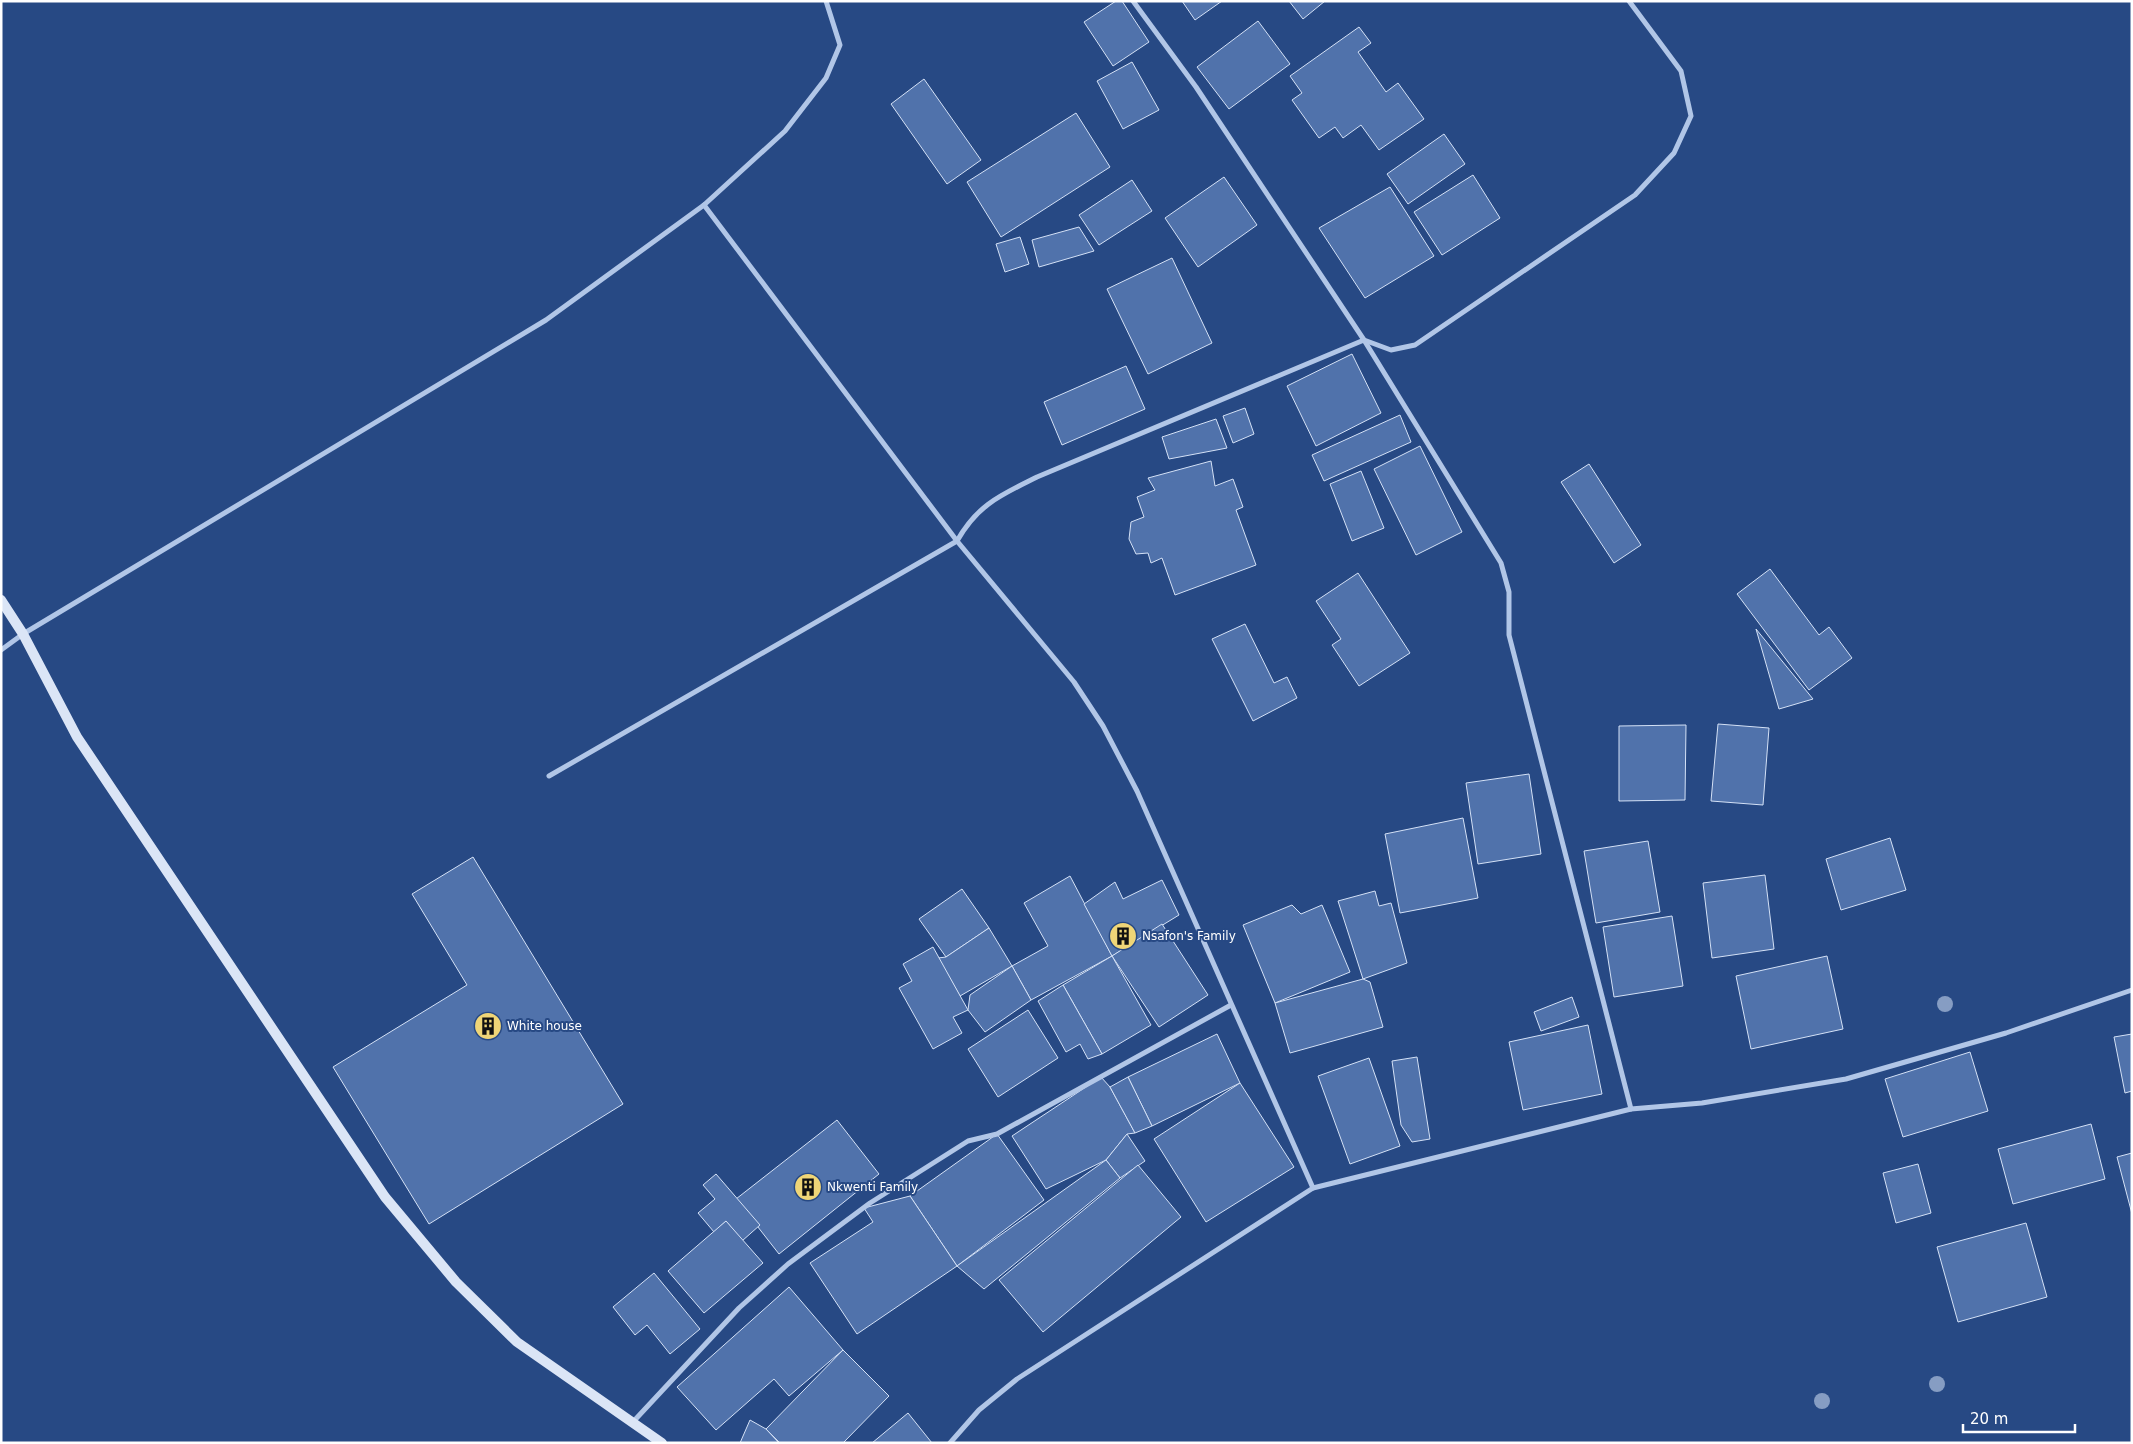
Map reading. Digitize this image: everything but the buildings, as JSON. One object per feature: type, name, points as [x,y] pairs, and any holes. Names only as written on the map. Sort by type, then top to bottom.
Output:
[{"type":"street","points":[[1,650],[23,634],[546,320],[704,205],[785,132],[826,78],[840,45],[826,1]]},
{"type":"street","points":[[1133,1],[1196,87],[1364,340],[1501,563],[1509,592],[1509,635],[1631,1109]]},
{"type":"street","points":[[550,776],[957,541],[966,525],[990,501],[1038,477],[1364,340],[1391,350],[1415,345],[1634,195],[1674,153],[1691,116],[1681,71],[1629,1]]},
{"type":"street","points":[[704,205],[957,541],[1074,682],[1103,726],[1137,791],[1313,1188]]},
{"type":"street","points":[[1,600],[23,634],[77,737],[385,1197],[456,1282],[517,1342],[662,1443]]},
{"type":"street","points":[[950,1443],[979,1410],[1016,1379],[1313,1188],[1631,1109],[1702,1103],[1846,1079],[2006,1033],[2132,990]]},
{"type":"street","points":[[632,1423],[739,1308],[788,1264],[870,1203],[968,1141],[997,1134],[1232,1005]]},
{"type":"place","name":"Nsafon's Family","points":[[1123,936]]},
{"type":"place","name":"White house","points":[[488,1026]]},
{"type":"place","name":"Nkwenti Family","points":[[808,1187]]}]
